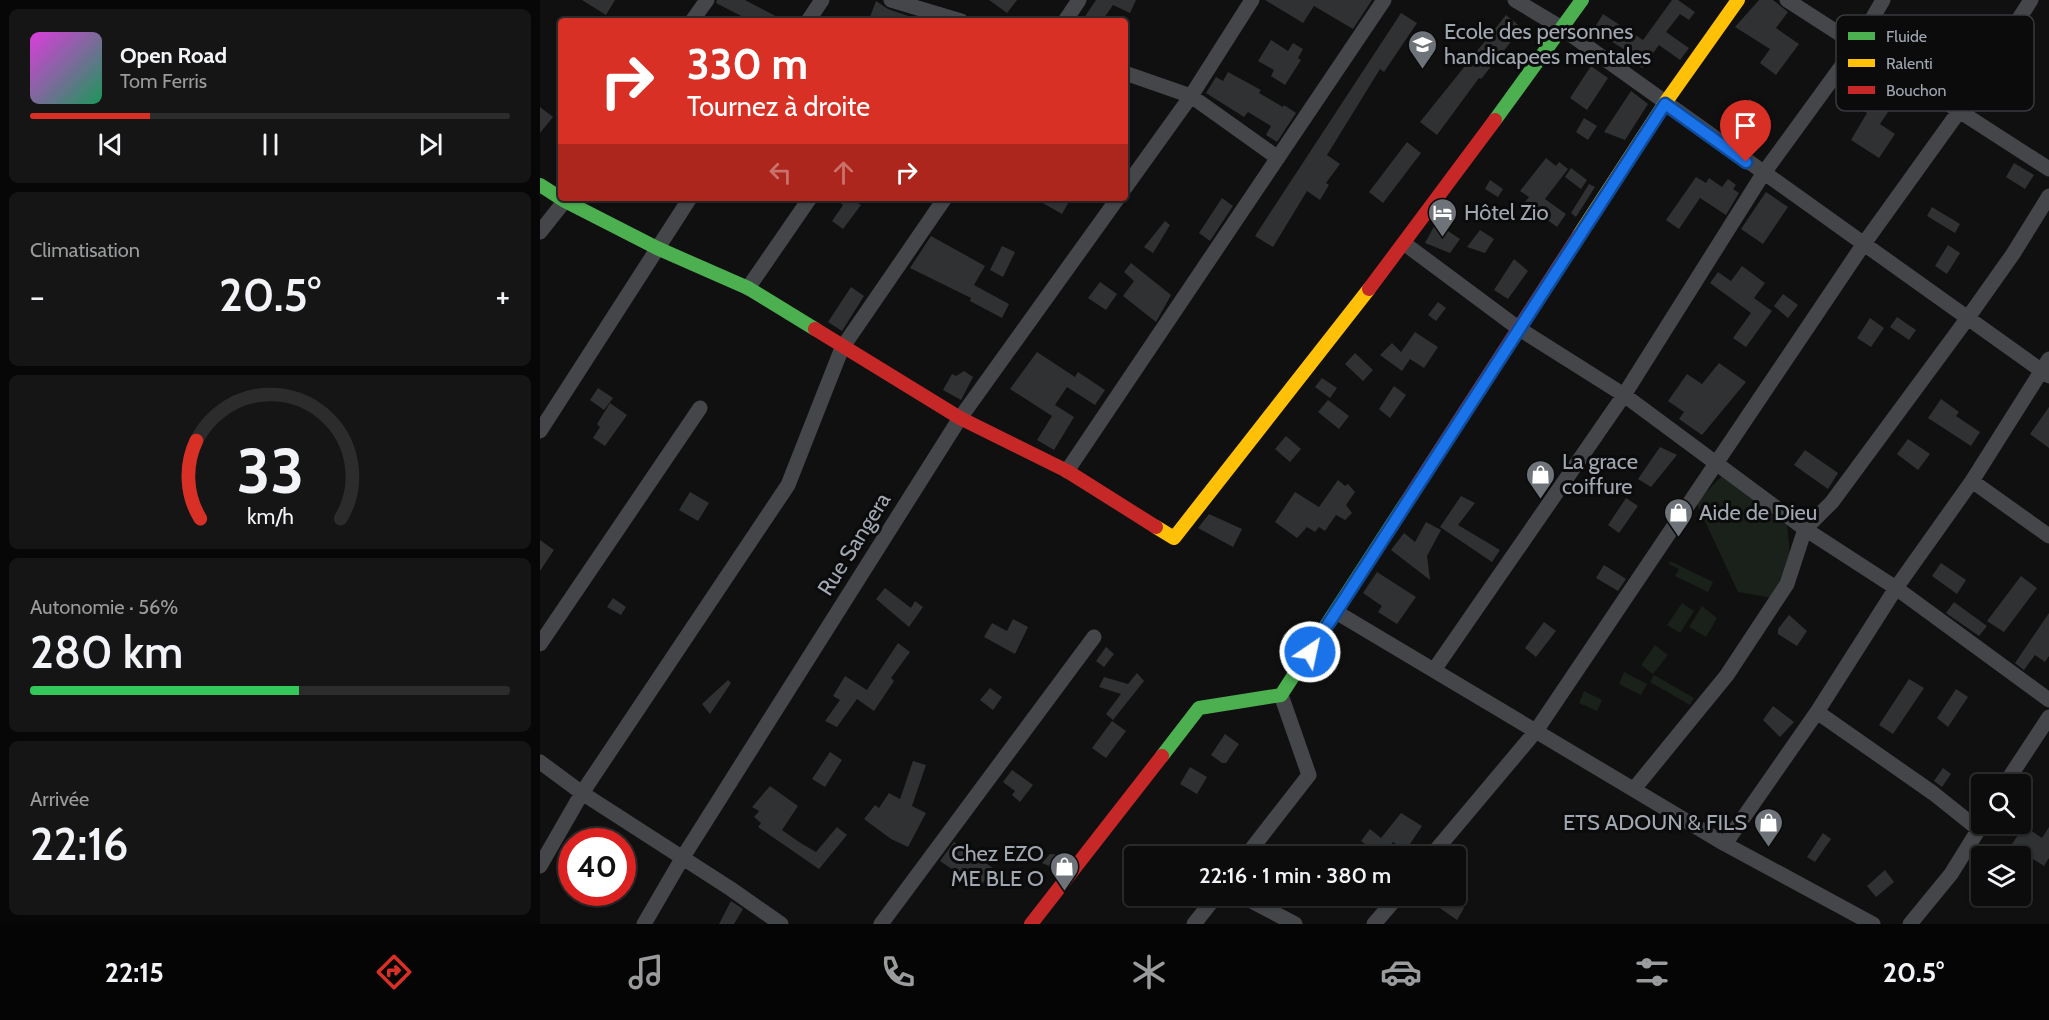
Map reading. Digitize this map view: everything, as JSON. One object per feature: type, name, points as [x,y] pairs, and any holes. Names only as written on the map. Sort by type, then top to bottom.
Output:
[{"type":"street","points":[[694,18],[707,0]]},
{"type":"street","points":[[810,18],[822,0]]},
{"type":"street","points":[[891,0],[935,18]]},
{"type":"street","points":[[1067,18],[1079,0]]},
{"type":"street","points":[[1128,184],[1191,96],[1252,0]]},
{"type":"street","points":[[1066,471],[1384,0]]},
{"type":"street","points":[[1515,0],[1560,27],[1968,319],[2047,369],[1972,481],[1896,588],[1817,712],[1725,844]]},
{"type":"street","points":[[568,201],[657,248],[748,288],[842,348],[960,418],[1066,471],[1174,538],[1405,243],[1560,27],[1582,0]]},
{"type":"street","points":[[1031,924],[1199,708],[1281,695],[1665,104],[1738,0]]},
{"type":"street","points":[[1787,0],[1836,32]]},
{"type":"street","points":[[1874,15],[1883,0]]},
{"type":"street","points":[[2021,15],[2031,0]]},
{"type":"street","points":[[1128,74],[1191,96],[1278,158]]},
{"type":"street","points":[[1434,670],[1624,395],[1763,174],[1836,74]]},
{"type":"street","points":[[1439,846],[1536,731],[1863,245],[1959,111]]},
{"type":"street","points":[[1962,111],[2049,169]]},
{"type":"street","points":[[540,185],[558,195]]},
{"type":"street","points":[[1634,789],[1727,675],[1787,584],[1805,529],[1832,502],[1968,319],[2013,254],[2049,196]]},
{"type":"street","points":[[540,232],[565,201]]},
{"type":"street","points":[[540,431],[688,201]]},
{"type":"street","points":[[748,288],[808,201]]},
{"type":"street","points":[[540,866],[582,793],[788,485],[842,348],[943,201]]},
{"type":"street","name":"Rue Sangera","points":[[644,924],[683,857],[960,418],[1116,201]]},
{"type":"street","points":[[1405,243],[1518,328],[1624,395],[1805,529],[1896,588],[2049,700]]},
{"type":"street","points":[[540,644],[700,408]]},
{"type":"street","points":[[1972,481],[2049,536]]},
{"type":"street","points":[[1336,612],[1725,844],[1873,924]]},
{"type":"street","points":[[881,924],[1094,636]]},
{"type":"street","points":[[1254,846],[1309,776],[1281,695]]},
{"type":"street","points":[[1817,712],[1971,820]]},
{"type":"street","points":[[2012,774],[2049,717]]},
{"type":"street","points":[[540,762],[582,793],[683,857],[781,924]]},
{"type":"street","points":[[1910,924],[1951,874],[1975,834]]},
{"type":"street","points":[[1194,924],[1208,906]]},
{"type":"street","points":[[1261,906],[1295,924]]},
{"type":"street","points":[[1374,924],[1389,906]]},
{"type":"shaded area","points":[[1724,474],[1787,522],[1791,570],[1773,598],[1738,592],[1696,502]]},
{"type":"shaded area","points":[[1670,561],[1713,582],[1708,592],[1675,576],[1679,569],[1669,564]]},
{"type":"shaded area","points":[[1682,603],[1694,611],[1680,633],[1667,625]]},
{"type":"shaded area","points":[[1702,606],[1717,618],[1706,637],[1689,627]]},
{"type":"shaded area","points":[[1655,645],[1668,655],[1653,674],[1641,665]]},
{"type":"shaded area","points":[[1624,672],[1647,684],[1641,695],[1619,684]]},
{"type":"shaded area","points":[[1654,675],[1694,698],[1690,705],[1650,682]]},
{"type":"shaded area","points":[[1584,691],[1602,700],[1597,711],[1579,703]]},
{"type":"building","points":[[582,0],[615,0],[606,15]]},
{"type":"building","points":[[717,0],[745,0],[779,18],[745,18],[716,3]]},
{"type":"building","points":[[989,0],[1017,0],[1007,13]]},
{"type":"building","points":[[1096,0],[1136,0],[1130,13],[1113,5],[1104,18],[1084,18]]},
{"type":"building","points":[[1265,0],[1372,0],[1353,29],[1314,6],[1303,23]]},
{"type":"building","points":[[1672,0],[1678,0],[1695,12],[1689,20],[1680,14],[1666,32],[1689,48],[1680,60],[1659,45],[1642,68],[1627,57],[1630,53],[1593,30],[1603,14],[1643,40]]},
{"type":"building","points":[[1759,0],[1773,0],[1788,12],[1776,28],[1799,44],[1776,75],[1760,63],[1770,49],[1735,27]]},
{"type":"building","points":[[876,1],[888,9],[914,18],[872,18],[870,17]]},
{"type":"building","points":[[1401,13],[1417,23],[1384,72],[1380,69],[1327,155],[1340,164],[1326,183],[1329,185],[1320,200],[1307,191],[1273,247],[1255,236]]},
{"type":"building","points":[[1506,15],[1522,28],[1481,79],[1479,78],[1437,135],[1420,122]]},
{"type":"building","points":[[1271,40],[1288,51],[1293,43],[1303,49],[1298,58],[1301,60],[1285,85],[1271,76],[1274,70],[1258,61]]},
{"type":"building","points":[[1591,66],[1608,78],[1587,110],[1570,98]]},
{"type":"building","points":[[1228,72],[1261,90],[1259,93],[1296,113],[1277,142],[1266,135],[1271,126],[1248,112],[1244,117],[1206,93],[1216,77],[1223,81]]},
{"type":"building","points":[[1631,91],[1648,104],[1625,140],[1604,132]]},
{"type":"building","points":[[1750,99],[1758,105],[1737,133],[1729,127]]},
{"type":"building","points":[[540,107],[553,117],[540,133]]},
{"type":"building","points":[[1864,111],[1889,111],[1880,124],[1895,134],[1879,158],[1851,140],[1867,113]]},
{"type":"building","points":[[1584,118],[1597,126],[1588,140],[1576,132]]},
{"type":"building","points":[[1407,142],[1421,153],[1383,203],[1369,192]]},
{"type":"building","points":[[1546,158],[1556,166],[1559,162],[1568,169],[1545,199],[1566,214],[1557,227],[1524,203],[1529,197],[1520,191]]},
{"type":"building","points":[[2014,163],[2034,175],[2025,189],[2006,177]]},
{"type":"building","points":[[1571,168],[1587,180],[1581,189],[1565,177]]},
{"type":"building","points":[[1696,177],[1706,183],[1709,178],[1722,187],[1728,179],[1736,185],[1733,189],[1739,193],[1726,215],[1700,198],[1679,229],[1666,220]]},
{"type":"building","points":[[1490,180],[1503,189],[1498,197],[1485,189]]},
{"type":"building","points":[[1589,184],[1595,187],[1576,217],[1571,213]]},
{"type":"building","points":[[1766,192],[1788,207],[1763,244],[1741,229]]},
{"type":"building","points":[[1222,198],[1233,206],[1210,241],[1199,233]]},
{"type":"building","points":[[838,201],[855,201],[861,205],[843,229],[832,221],[843,205]]},
{"type":"building","points":[[1039,201],[1069,201],[1062,214]]},
{"type":"building","points":[[1932,207],[1960,224],[1955,233],[1927,216]]},
{"type":"building","points":[[1165,221],[1170,225],[1153,253],[1144,247]]},
{"type":"building","points":[[1436,223],[1460,239],[1450,253],[1425,243]]},
{"type":"building","points":[[1480,230],[1494,239],[1485,253],[1467,247]]},
{"type":"building","points":[[931,236],[985,266],[974,285],[1009,304],[1002,318],[970,301],[971,298],[910,268]]},
{"type":"building","points":[[1948,245],[1960,253],[1947,274],[1935,266]]},
{"type":"building","points":[[1002,246],[1015,252],[1003,277],[990,270]]},
{"type":"building","points":[[1514,259],[1528,271],[1508,299],[1494,290]]},
{"type":"building","points":[[1131,263],[1171,295],[1156,322],[1123,296],[1134,281],[1124,272]]},
{"type":"building","points":[[1742,266],[1765,283],[1754,298],[1772,311],[1746,347],[1733,338],[1751,313],[1710,283],[1718,272],[1731,281]]},
{"type":"building","points":[[1100,282],[1117,294],[1106,310],[1088,298]]},
{"type":"building","points":[[851,287],[864,296],[842,331],[828,322]]},
{"type":"building","points":[[1783,294],[1798,305],[1788,318],[1774,306]]},
{"type":"building","points":[[1438,302],[1446,308],[1436,321],[1428,315]]},
{"type":"building","points":[[1897,317],[1916,330],[1909,340],[1890,327]]},
{"type":"building","points":[[1870,318],[1884,328],[1871,347],[1857,338]]},
{"type":"building","points":[[1415,332],[1438,347],[1424,368],[1410,359],[1402,371],[1380,355],[1392,343],[1401,352]]},
{"type":"building","points":[[1037,352],[1075,377],[1078,372],[1105,390],[1095,405],[1067,387],[1055,405],[1074,417],[1054,450],[1037,440],[1052,416],[1010,389]]},
{"type":"building","points":[[1355,353],[1373,370],[1363,381],[1345,364]]},
{"type":"building","points":[[1719,363],[1746,382],[1702,435],[1679,419],[1684,412],[1668,401],[1687,374],[1702,384]]},
{"type":"building","points":[[964,371],[973,377],[961,400],[943,390],[952,374],[956,376]]},
{"type":"building","points":[[1322,378],[1337,388],[1330,398],[1315,387]]},
{"type":"building","points":[[1394,386],[1406,395],[1390,418],[1379,409]]},
{"type":"building","points":[[598,388],[613,398],[604,410],[590,400]]},
{"type":"building","points":[[1941,399],[1959,412],[1956,416],[1980,432],[1971,446],[1928,418]]},
{"type":"building","points":[[1328,400],[1349,416],[1339,429],[1318,412]]},
{"type":"building","points":[[610,403],[627,415],[605,446],[593,438],[600,427],[597,424]]},
{"type":"building","points":[[2049,407],[2049,448],[2030,434]]},
{"type":"building","points":[[1286,436],[1301,449],[1290,462],[1275,449]]},
{"type":"building","points":[[1908,439],[1930,454],[1918,470],[1897,454]]},
{"type":"building","points":[[1660,447],[1677,455],[1651,487],[1638,479]]},
{"type":"building","points":[[1805,450],[1838,473],[1828,489],[1794,465]]},
{"type":"building","points":[[1338,480],[1345,486],[1348,484],[1355,492],[1346,505],[1352,513],[1345,520],[1336,515],[1325,531],[1319,527],[1315,532],[1307,527],[1297,538],[1275,522],[1295,492],[1319,507]]},
{"type":"building","points":[[690,492],[709,503],[698,521],[679,510]]},
{"type":"building","points":[[1461,496],[1475,503],[1458,525],[1500,550],[1492,562],[1440,527]]},
{"type":"building","points":[[1626,498],[1638,506],[1619,533],[1608,525]]},
{"type":"building","points":[[1209,514],[1242,529],[1233,547],[1198,528]]},
{"type":"building","points":[[1426,522],[1441,530],[1427,556],[1430,580],[1391,550],[1404,533],[1415,542]]},
{"type":"building","points":[[540,540],[554,550],[540,571]]},
{"type":"building","points":[[1941,563],[1966,580],[1957,594],[1932,576]]},
{"type":"building","points":[[1604,565],[1626,579],[1618,591],[1596,578]]},
{"type":"building","points":[[1377,572],[1416,597],[1397,624],[1378,612],[1382,606],[1363,593]]},
{"type":"building","points":[[2021,576],[2037,588],[2004,632],[1987,621]]},
{"type":"building","points":[[885,588],[911,608],[915,601],[923,607],[909,627],[876,599]]},
{"type":"building","points":[[613,598],[626,607],[621,615],[607,607]]},
{"type":"building","points":[[1954,602],[1987,626],[1979,636],[1946,613]]},
{"type":"building","points":[[2049,613],[2049,656],[2045,662],[2035,655],[2024,670],[2015,663]]},
{"type":"building","points":[[1789,615],[1807,631],[1797,646],[1778,634],[1778,629]]},
{"type":"building","points":[[1013,619],[1028,627],[1015,654],[984,637],[992,623],[1007,631]]},
{"type":"building","points":[[1544,622],[1556,631],[1536,657],[1525,648]]},
{"type":"building","points":[[898,643],[910,652],[891,678],[894,681],[874,711],[857,699],[837,727],[825,721],[840,700],[833,696],[845,676],[867,690]]},
{"type":"building","points":[[1106,647],[1114,654],[1104,667],[1096,661]]},
{"type":"building","points":[[1137,673],[1144,681],[1113,720],[1106,714],[1121,694],[1099,687],[1104,677],[1128,684]]},
{"type":"building","points":[[1909,679],[1924,688],[1893,734],[1879,725]]},
{"type":"building","points":[[728,680],[731,683],[710,714],[702,704]]},
{"type":"building","points":[[990,688],[1002,697],[993,710],[980,700]]},
{"type":"building","points":[[1956,689],[1968,697],[1948,727],[1937,718]]},
{"type":"building","points":[[1773,706],[1794,722],[1780,737],[1763,720]]},
{"type":"building","points":[[1112,721],[1126,731],[1106,758],[1092,748]]},
{"type":"building","points":[[1225,734],[1239,744],[1226,763],[1222,763],[1211,755]]},
{"type":"building","points":[[830,752],[842,760],[825,787],[812,779]]},
{"type":"building","points":[[913,761],[926,765],[912,806],[926,813],[908,847],[891,839],[864,819],[875,805],[879,808],[889,793],[900,799]]},
{"type":"building","points":[[1190,767],[1207,777],[1197,794],[1180,784]]},
{"type":"building","points":[[1943,768],[1951,774],[1942,787],[1934,781]]},
{"type":"building","points":[[1012,770],[1033,785],[1020,802],[1012,795],[1015,791],[1003,782]]},
{"type":"building","points":[[770,786],[798,806],[782,830],[799,842],[816,852],[837,827],[847,835],[819,869],[758,827],[761,823],[754,817],[759,811],[752,807]]},
{"type":"building","points":[[1401,813],[1422,826],[1409,846],[1400,846],[1393,842],[1390,846],[1368,846],[1361,841],[1370,829],[1381,838]]},
{"type":"building","points":[[2049,827],[2049,858],[2044,866],[2031,858],[2031,846],[2011,846],[2019,834],[2031,834],[2031,831],[2042,838]]},
{"type":"building","points":[[1823,833],[1831,839],[1815,862],[1807,857]]},
{"type":"building","points":[[954,842],[993,868],[980,888],[940,861]]},
{"type":"building","points":[[1050,854],[1061,855],[1054,868],[1042,863]]},
{"type":"building","points":[[1885,870],[1894,882],[1876,897],[1867,886]]},
{"type":"building","points":[[731,901],[743,909],[734,924],[719,924]]},
{"type":"building","points":[[1437,906],[1464,908],[1457,920]]},
{"type":"traffic: fast","points":[[1495,120],[1582,0]]},
{"type":"traffic: fast","points":[[540,185],[558,197]]},
{"type":"traffic: fast","points":[[565,201],[657,248],[748,288],[815,329]]},
{"type":"traffic: fast","points":[[1162,756],[1199,708],[1281,695],[1405,504]]},
{"type":"traffic: slow","points":[[1579,235],[1665,103],[1738,0]]},
{"type":"traffic: slow","points":[[1156,527],[1174,538],[1369,289]]},
{"type":"traffic: jam","points":[[1369,289],[1495,120]]},
{"type":"traffic: jam","points":[[1405,504],[1579,235]]},
{"type":"traffic: jam","points":[[815,329],[960,418],[1067,471],[1156,527]]},
{"type":"traffic: jam","points":[[1031,924],[1162,756]]},
{"type":"place","name":"Ecole des personnes handicapees mentales","points":[[1423,70]]},
{"type":"place","name":"Hôtel Zio","points":[[1443,238]]},
{"type":"place","name":"La grace coiffure","points":[[1541,500]]},
{"type":"place","name":"Aide de Dieu","points":[[1678,538]]},
{"type":"place","name":"ETS ADOUN & FILS","points":[[1768,848]]},
{"type":"place","name":"Chez EZO ME BLE O","points":[[1065,892]]},
{"type":"route","points":[[1310,652],[1665,104],[1746,162]]}]
